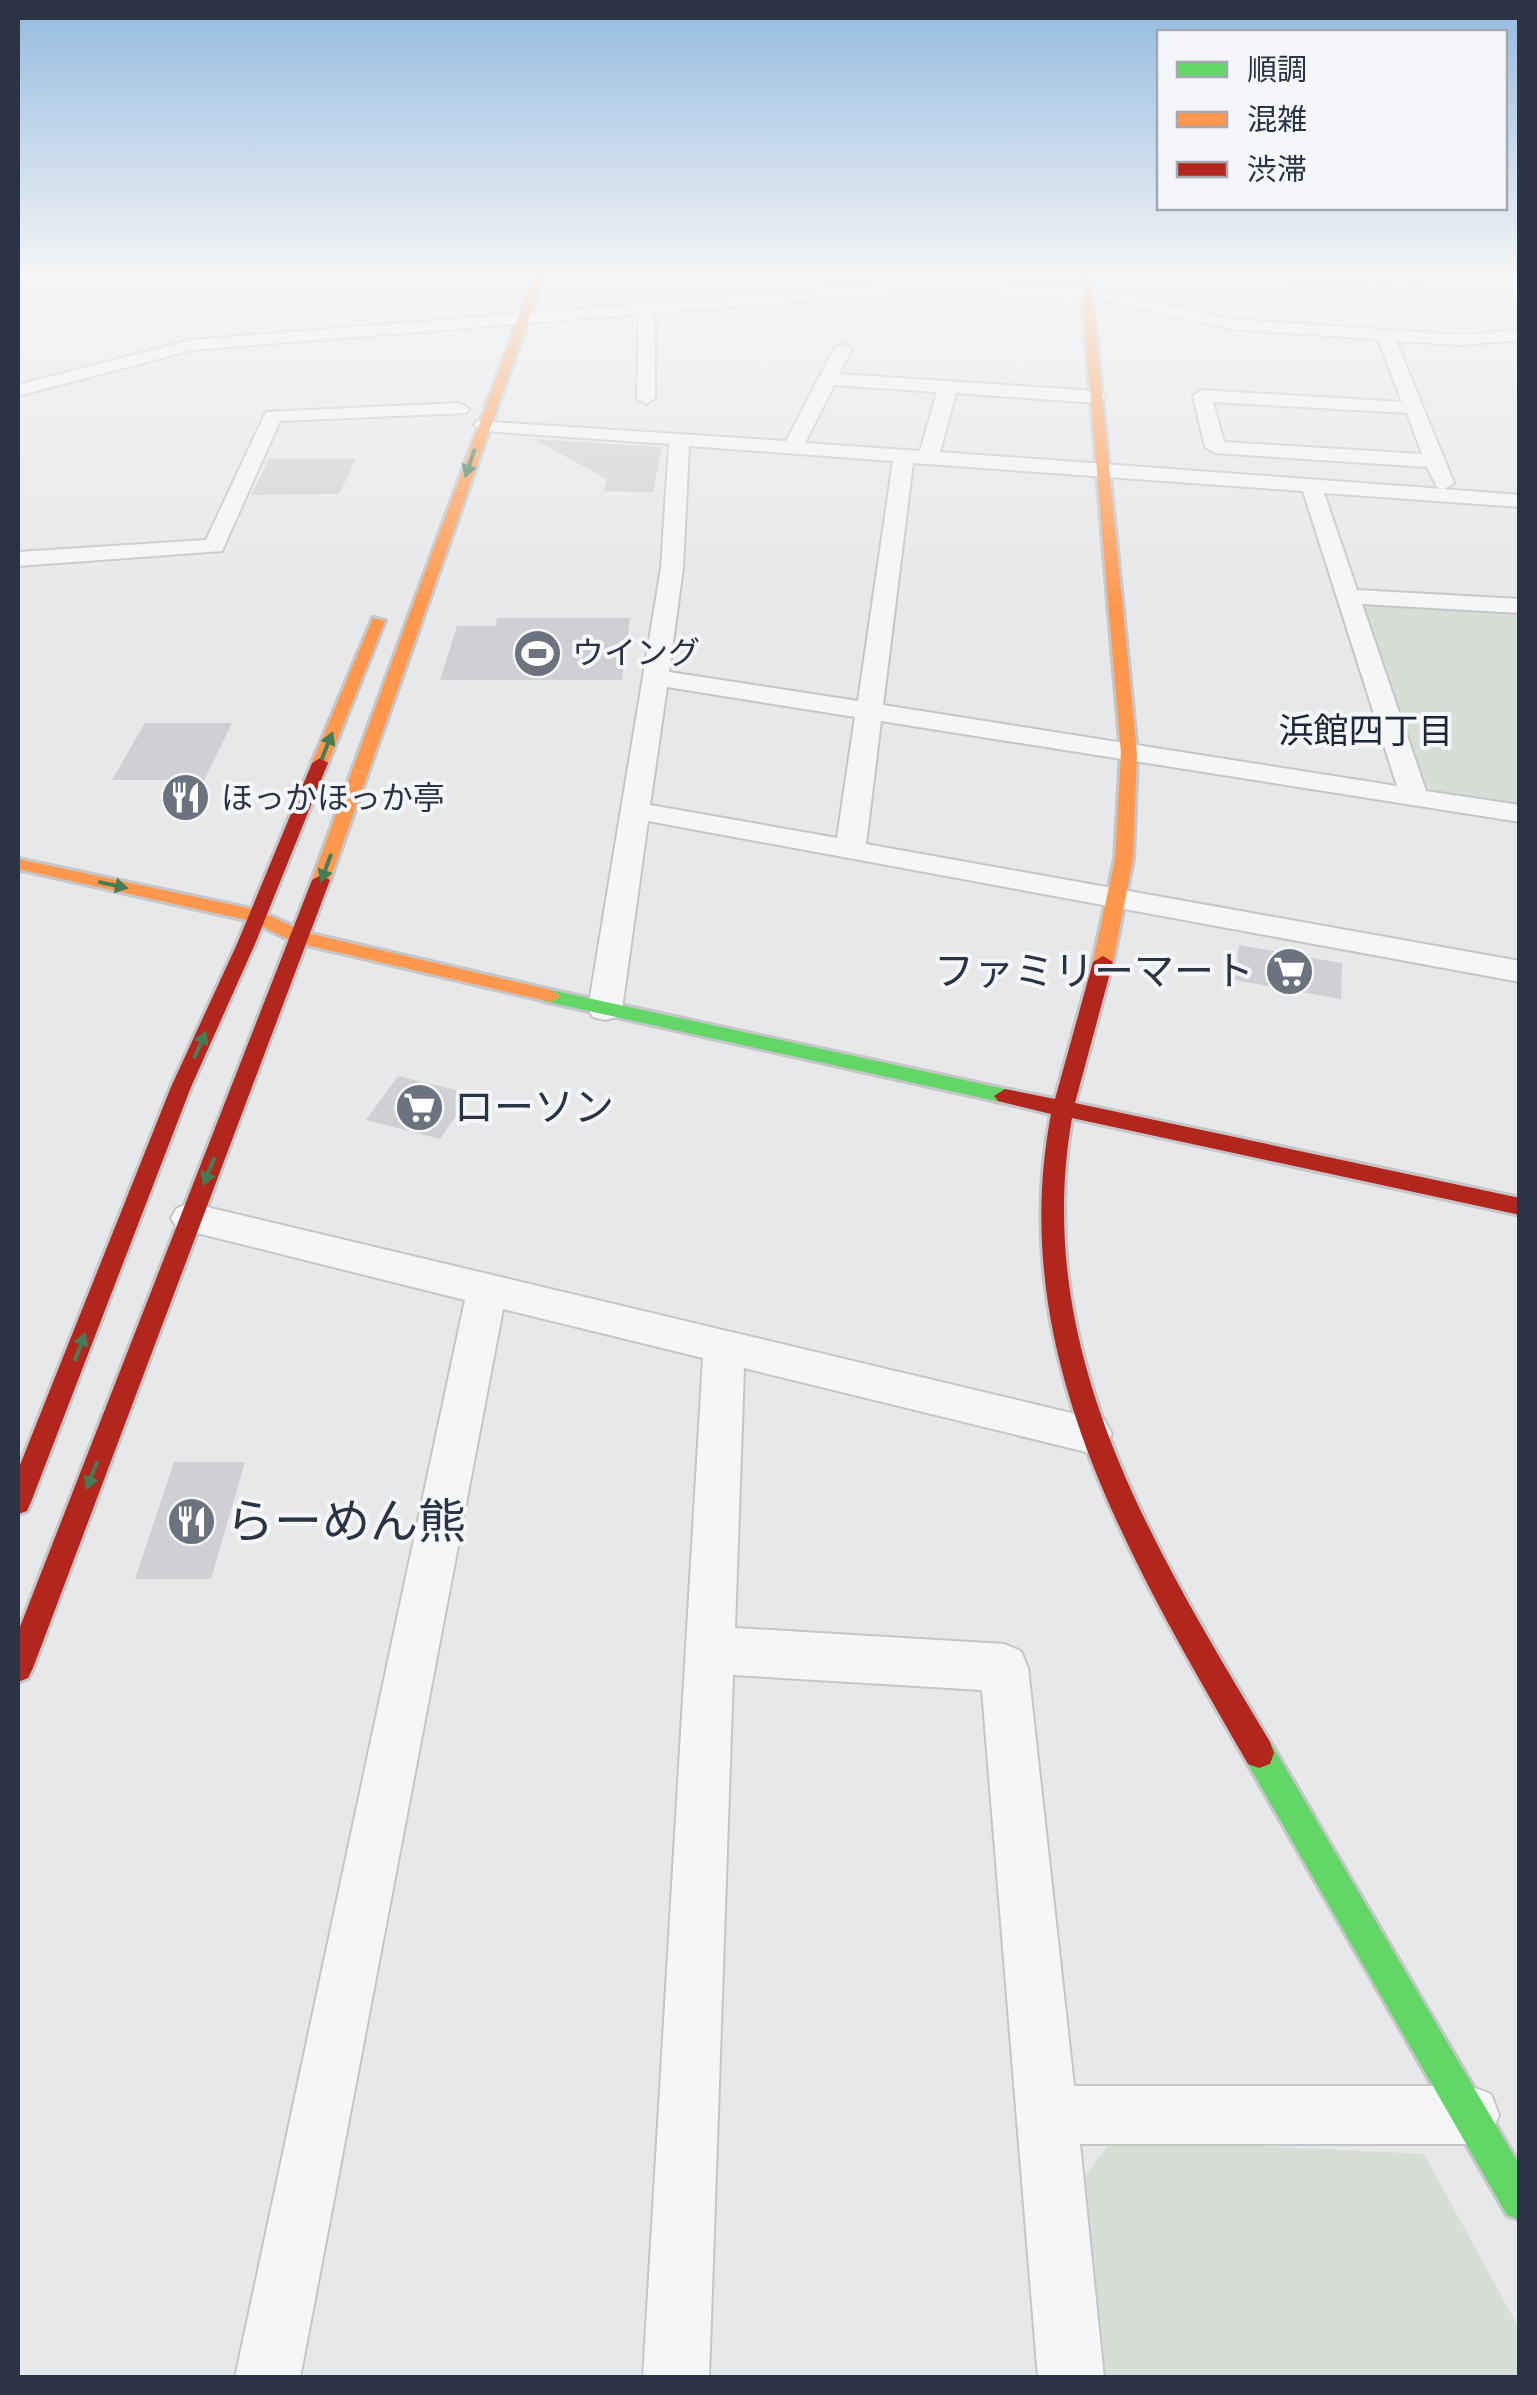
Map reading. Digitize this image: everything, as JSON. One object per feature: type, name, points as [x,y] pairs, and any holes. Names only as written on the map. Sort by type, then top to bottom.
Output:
[{"type":"street","points":[[447,440],[468,385]]},
{"type":"street","points":[[18,1668],[301,938],[499,385]]},
{"type":"street","points":[[646,385],[646,398]]},
{"type":"street","points":[[793,447],[826,385]]},
{"type":"street","points":[[927,385],[1096,397]]},
{"type":"street","points":[[1095,385],[1129,752],[1130,816],[1120,901],[1062,1108],[1051,1205],[1054,1268],[1065,1333],[1090,1434],[1151,1568],[1520,2202]]},
{"type":"street","points":[[1406,385],[1450,496]]},
{"type":"street","points":[[850,851],[867,711],[916,457],[948,386]]},
{"type":"street","points":[[1415,408],[1202,396],[1214,447],[1436,461]]},
{"type":"street","points":[[18,559],[214,546],[273,416],[459,410]]},
{"type":"street","points":[[484,426],[1311,485],[1450,496],[1516,507]]},
{"type":"street","points":[[605,1008],[672,568],[679,438]]},
{"type":"street","points":[[1311,485],[1414,796]]},
{"type":"street","points":[[1346,596],[1520,606]]},
{"type":"street","points":[[18,1502],[237,942],[257,916],[387,598]]},
{"type":"street","points":[[654,677],[1520,814]]},
{"type":"street","points":[[638,810],[1520,972]]},
{"type":"street","points":[[18,864],[257,916],[301,938],[605,1008],[1520,1207]]},
{"type":"street","points":[[237,942],[301,938]]},
{"type":"street","points":[[190,1218],[1090,1434]]},
{"type":"street","points":[[267,2378],[487,1290]]},
{"type":"street","points":[[676,2378],[724,1348]]},
{"type":"street","points":[[710,1650],[1004,1668],[1071,2378]]},
{"type":"street","points":[[1048,2115],[1470,2115]]},
{"type":"shaded area","points":[[1373,603],[1519,611],[1519,807],[1437,794],[1425,784],[1364,607]]},
{"type":"shaded area","points":[[1112,2139],[1424,2154],[1519,2328],[1519,2377],[1105,2377],[1085,2177]]},
{"type":"building","points":[[533,439],[662,447],[653,492],[604,491],[607,479]]},
{"type":"building","points":[[269,459],[356,459],[339,494],[251,495]]},
{"type":"building","name":"ウイング","points":[[497,618],[630,618],[622,680],[440,680],[457,626],[495,626]]},
{"type":"building","points":[[145,723],[232,723],[204,780],[112,780]]},
{"type":"building","name":"ファミリーマート","points":[[1239,945],[1342,963],[1341,999],[1235,980]]},
{"type":"building","name":"ローソン","points":[[398,1076],[471,1094],[440,1139],[366,1120]]},
{"type":"building","name":"らーめん熊","points":[[174,1462],[245,1462],[211,1579],[135,1579]]},
{"type":"traffic: fast","points":[[551,996],[1005,1096]]},
{"type":"traffic: fast","points":[[1259,1753],[1520,2202]]},
{"type":"traffic: slow","points":[[321,880],[500,385]]},
{"type":"traffic: slow","points":[[1095,385],[1129,753],[1124,859],[1103,962]]},
{"type":"traffic: slow","points":[[320,763],[378,621]]},
{"type":"traffic: slow","points":[[18,864],[257,916],[301,938],[551,996]]},
{"type":"traffic: jam","points":[[18,1502],[181,1087],[246,944],[320,763]]},
{"type":"traffic: jam","points":[[18,1668],[321,880]]},
{"type":"traffic: jam","points":[[1103,962],[1069,1083],[1053,1176],[1055,1282],[1068,1354],[1117,1493],[1149,1560],[1259,1753]]},
{"type":"traffic: jam","points":[[1005,1096],[1520,1207]]},
{"type":"place","name":"ウイング","points":[[537,653]]},
{"type":"place","name":"ほっかほっか亭","points":[[186,798]]},
{"type":"place","name":"ファミリーマート","points":[[1289,971]]},
{"type":"place","name":"ローソン","points":[[419,1107]]},
{"type":"place","name":"らーめん熊","points":[[191,1521]]},
{"type":"district","name":"浜館四丁目","points":[[1366,731]]}]
